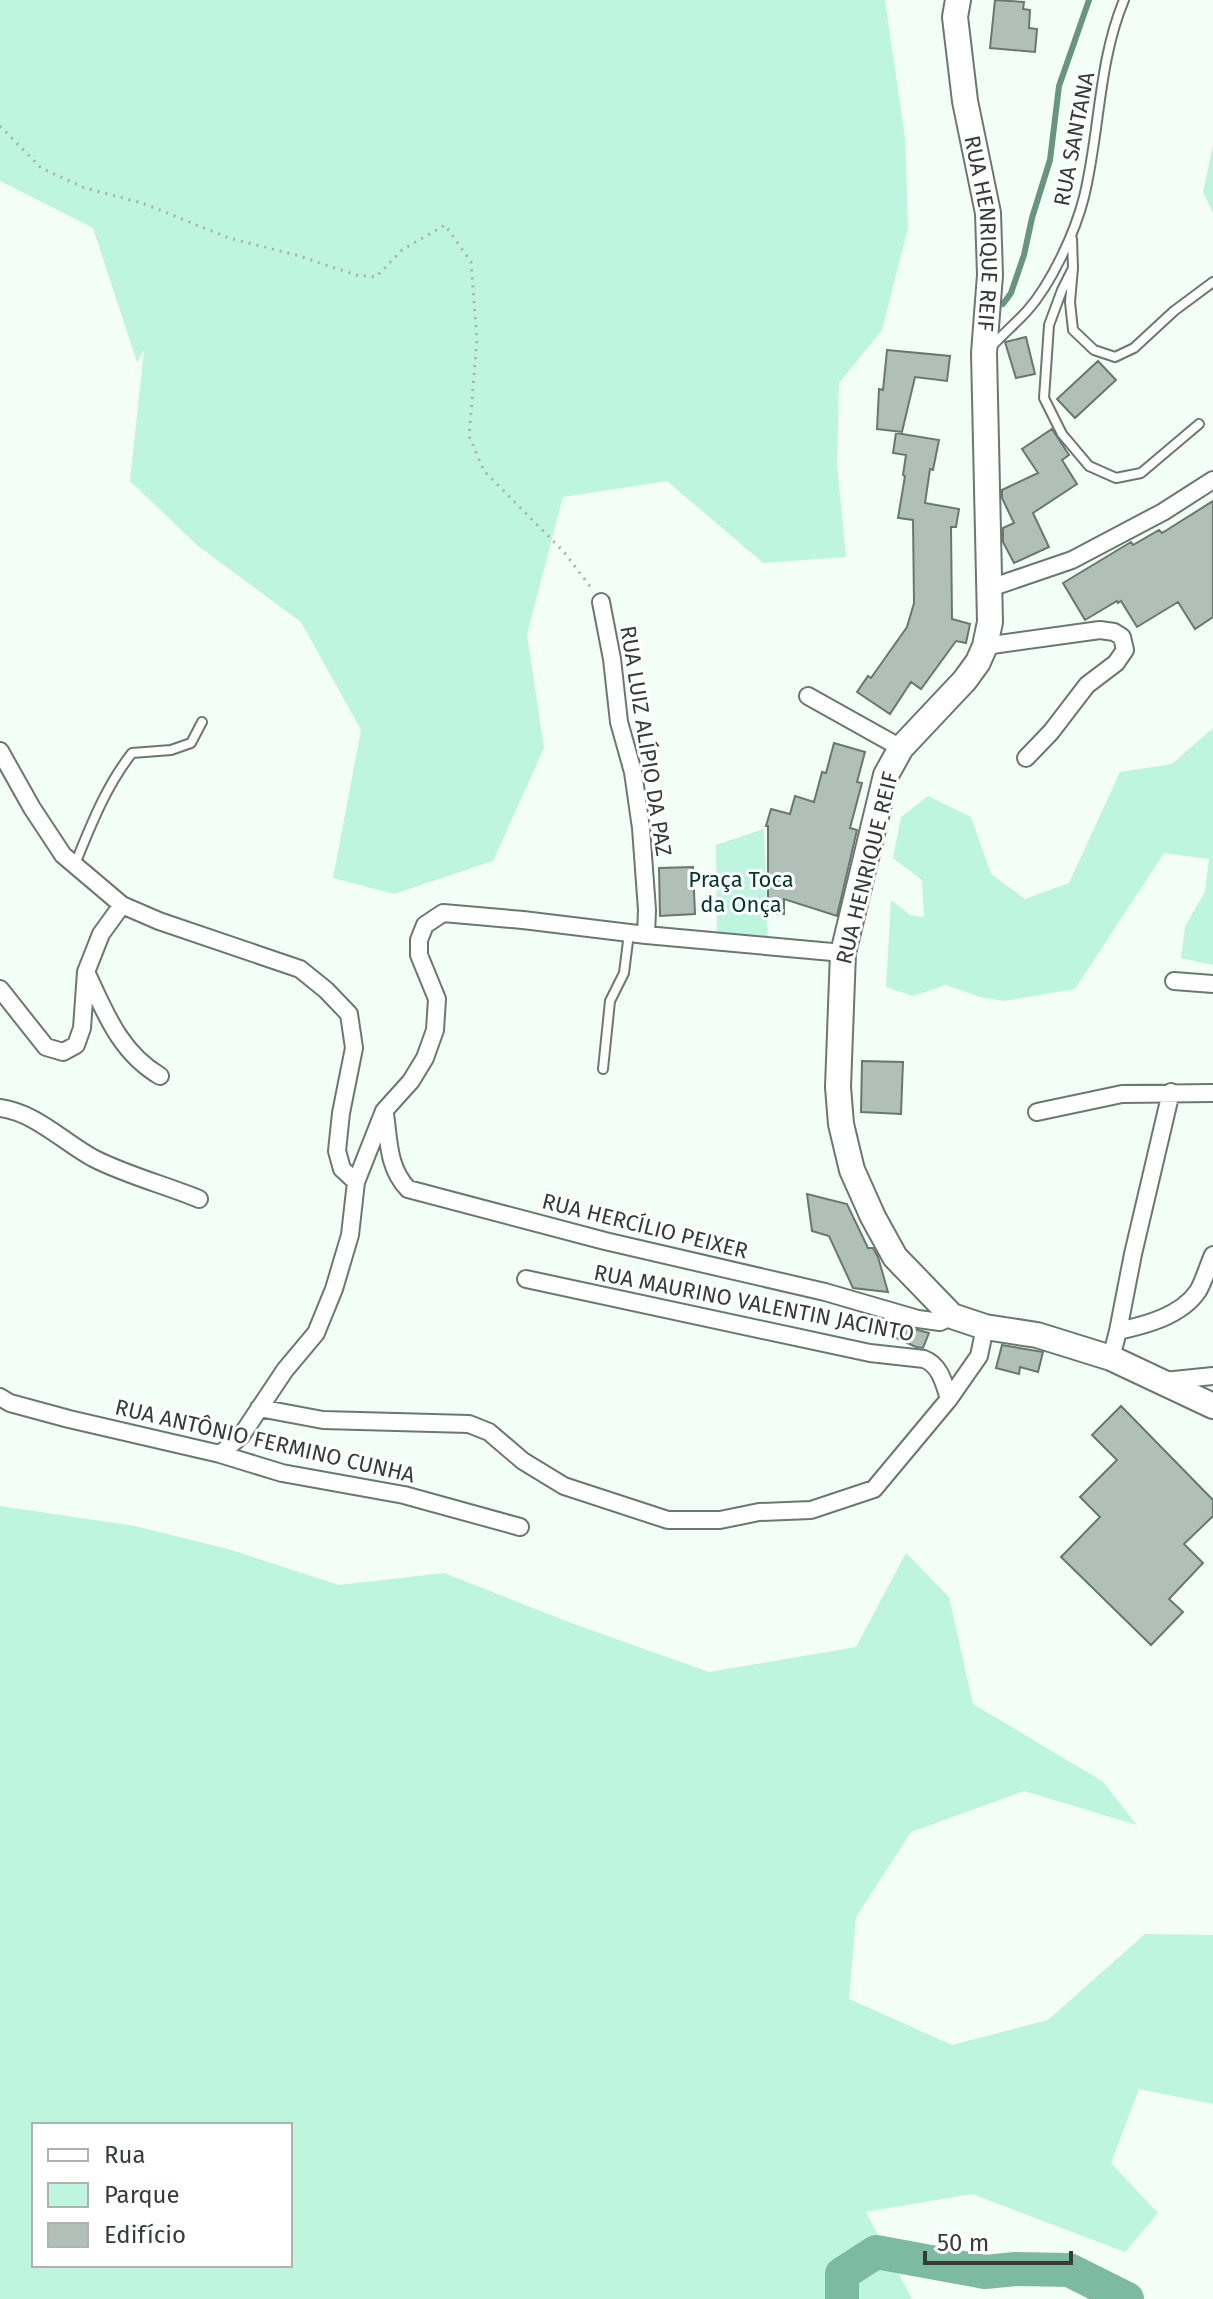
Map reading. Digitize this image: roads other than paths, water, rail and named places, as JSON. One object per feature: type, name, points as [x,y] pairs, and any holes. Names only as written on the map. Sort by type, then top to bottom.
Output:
[{"type":"street","name":"RUA HENRIQUE REIF","points":[[958,0],[955,17],[965,101],[988,213],[990,275],[984,353],[990,622],[978,662],[901,748],[886,775],[843,953],[838,1087],[841,1124],[852,1170],[895,1257],[952,1316],[985,1327],[1037,1335],[1111,1358],[1213,1406]]},
{"type":"street","points":[[990,588],[1072,560],[1163,512],[1213,480]]},
{"type":"street","name":"RUA LUIZ ALÍPIO DA PAZ","points":[[601,602],[612,659],[619,722],[633,772],[641,828],[647,910],[638,934]]},
{"type":"street","points":[[985,646],[1100,630],[1122,637],[1125,650],[1116,663],[1087,685],[1051,732],[1026,758]]},
{"type":"street","points":[[808,696],[901,748]]},
{"type":"street","points":[[0,751],[63,855],[122,905],[159,921],[300,969],[349,1014],[354,1048],[337,1151],[342,1169],[356,1182]]},
{"type":"street","points":[[0,989],[46,1047],[63,1052],[76,1045],[82,1028],[86,972],[101,934],[122,905]]},
{"type":"street","points":[[220,1454],[241,1436],[285,1370],[316,1333],[334,1289],[350,1235],[356,1182],[384,1111],[411,1081],[425,1058],[435,1030],[437,999],[419,955],[419,940],[425,925],[443,913],[843,953]]},
{"type":"street","points":[[86,972],[114,1031],[141,1065],[160,1076]]},
{"type":"street","points":[[1174,981],[1213,984]]},
{"type":"street","points":[[1111,1358],[1171,1092]]},
{"type":"street","points":[[1037,1112],[1122,1094],[1213,1093]]},
{"type":"street","points":[[0,1108],[16,1110],[97,1160],[199,1199]]},
{"type":"street","name":"RUA HERCÍLIO PEIXER","points":[[384,1111],[391,1157],[397,1176],[408,1189],[605,1241],[825,1292],[918,1319],[940,1322],[952,1316]]},
{"type":"street","points":[[1118,1331],[1175,1312],[1197,1291],[1213,1255]]},
{"type":"street","name":"RUA MAURINO VALENTIN JACINTO","points":[[526,1279],[870,1353],[924,1359],[932,1362],[939,1372],[949,1399]]},
{"type":"street","points":[[259,1408],[323,1420],[469,1424],[489,1432],[523,1461],[564,1486],[668,1520],[720,1520],[759,1512],[811,1510],[874,1489],[949,1399],[979,1356],[985,1327]]},
{"type":"street","points":[[1162,1381],[1213,1376]]},
{"type":"street","name":"RUA ANTÔNIO FERMINO CUNHA","points":[[0,1397],[10,1403],[69,1419],[220,1454],[282,1473],[404,1495],[520,1527]]},
{"type":"lane","name":"RUA SANTANA","points":[[984,353],[1029,309],[1072,235],[1084,197],[1098,109],[1117,18],[1124,0]]},
{"type":"lane","points":[[1072,235],[1070,302],[1073,330],[1094,350],[1115,357],[1134,348],[1174,311],[1213,282]]},
{"type":"lane","points":[[1073,268],[1049,325],[1044,398],[1062,434],[1089,466],[1116,478],[1141,473],[1199,424]]},
{"type":"lane","points":[[75,865],[92,821],[117,773],[132,753],[171,750],[191,743],[202,722]]},
{"type":"lane","points":[[603,1069],[610,1001],[638,934]]},
{"type":"waterway","points":[[1003,304],[1011,293],[1024,255],[1050,160],[1059,86],[1089,0]]},
{"type":"waterway","points":[[842,2299],[842,2274],[876,2252],[985,2272],[1069,2270],[1127,2299]]},
{"type":"park label","name":"Praça Toca da Onça","points":[[741,892]]}]
